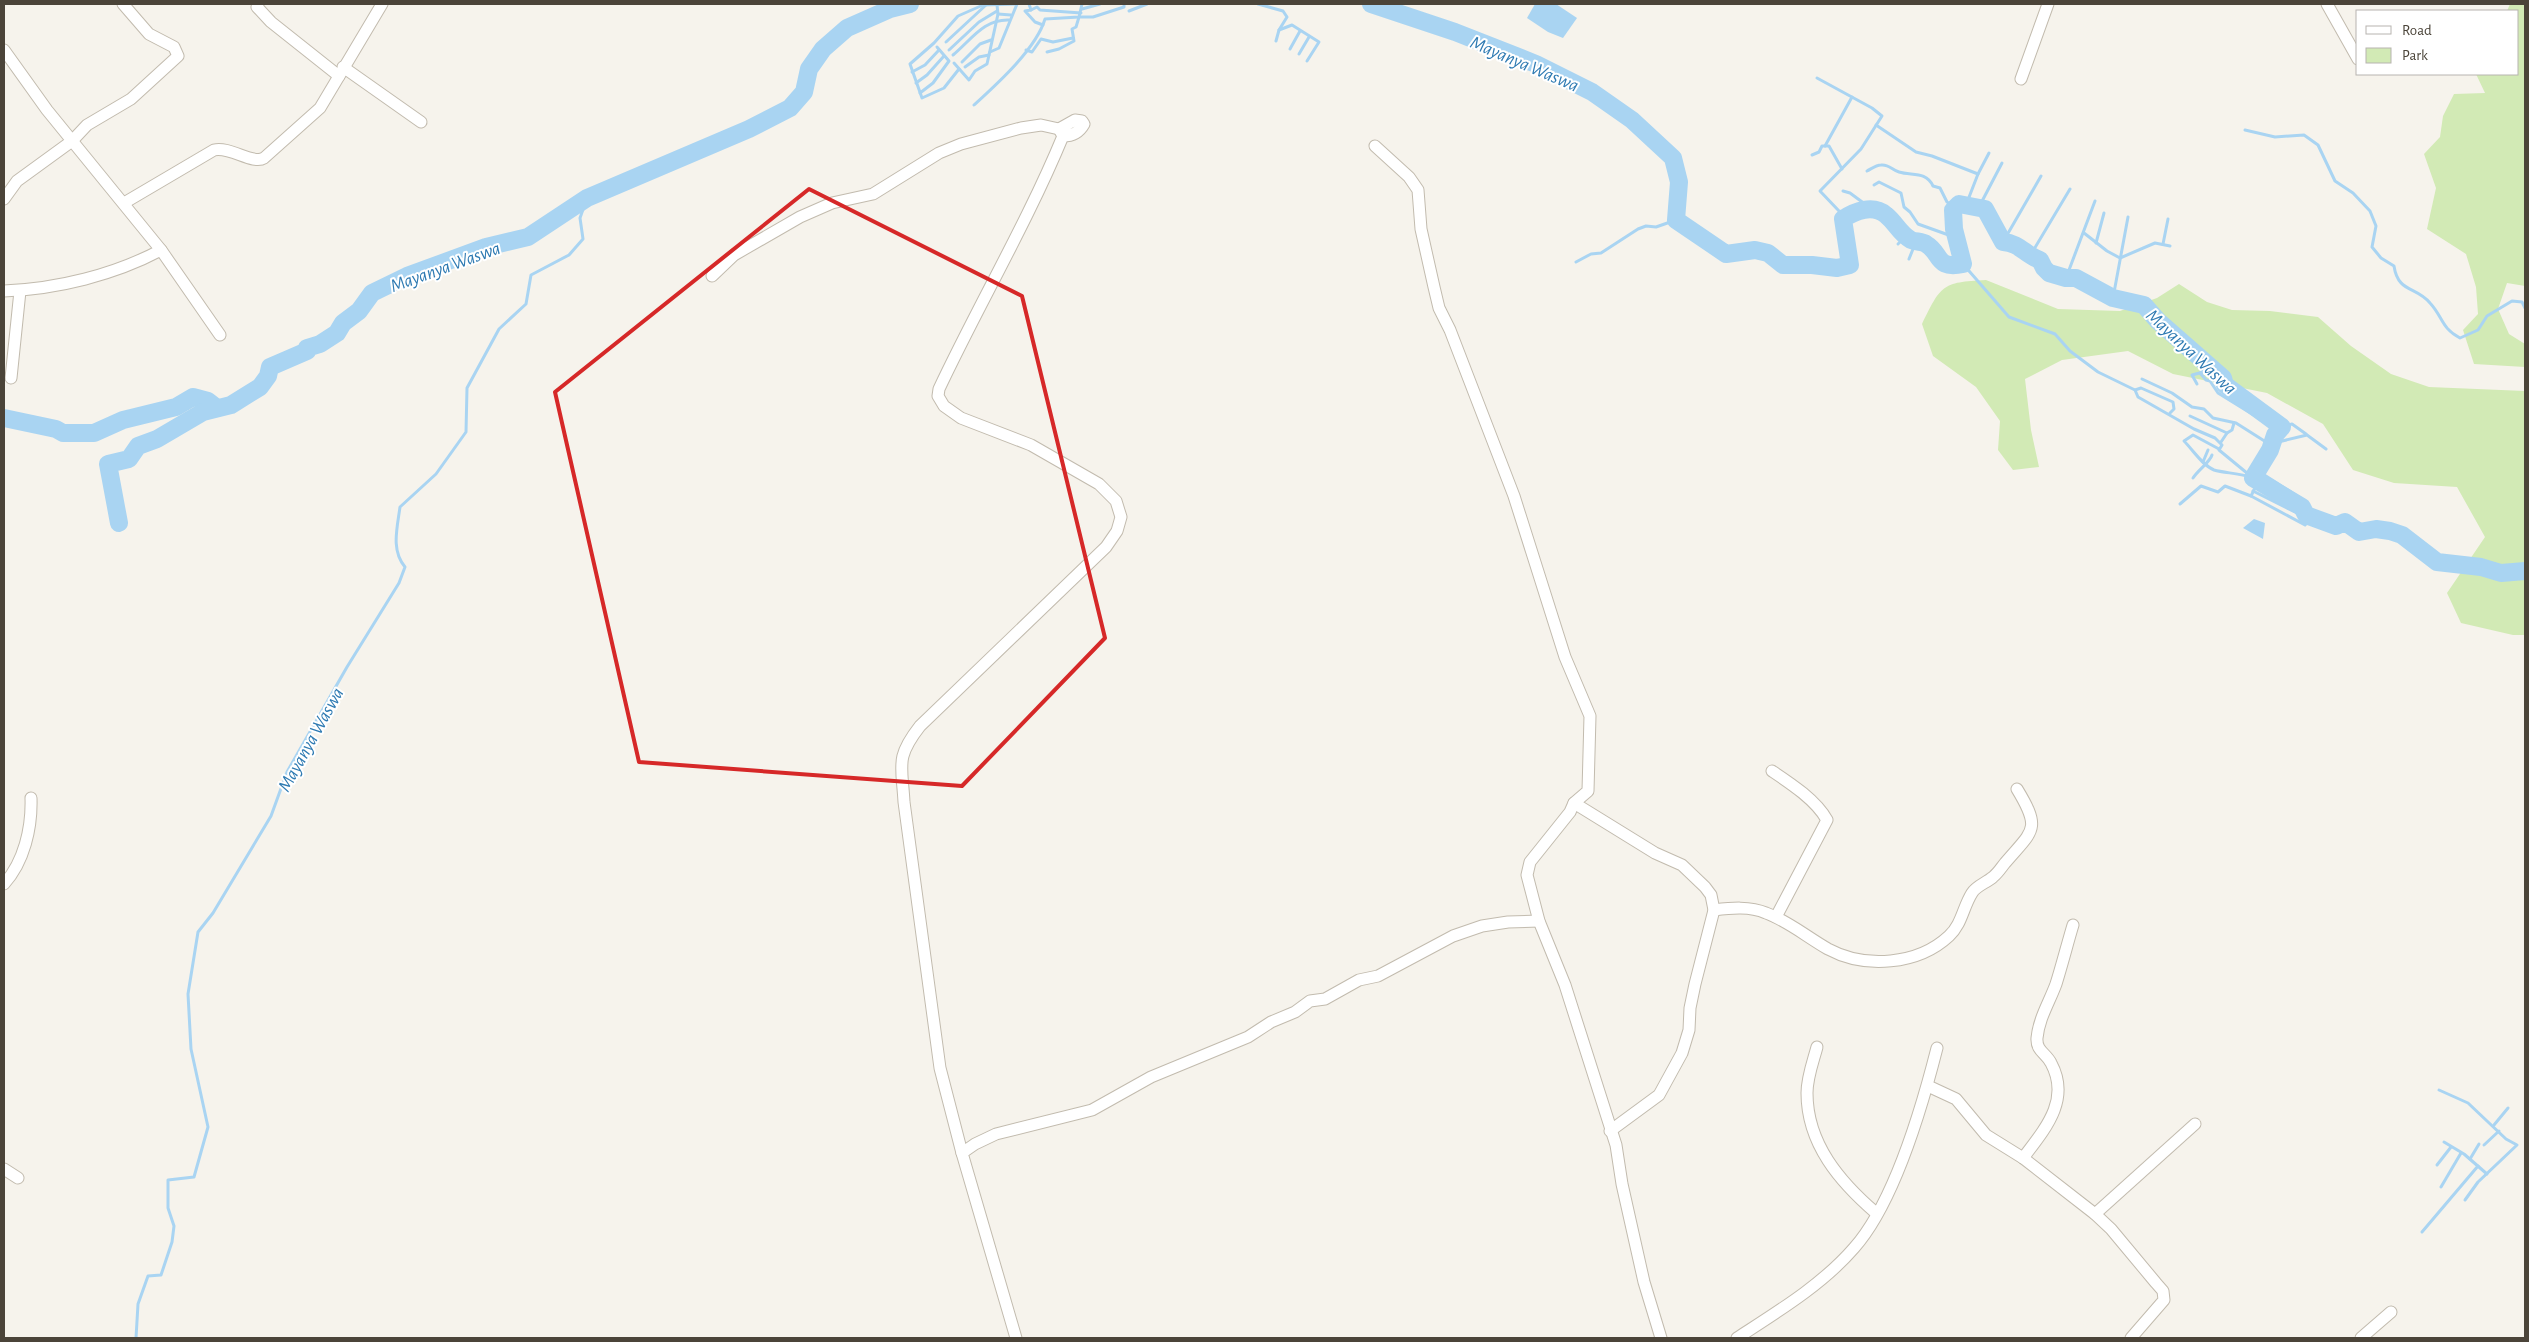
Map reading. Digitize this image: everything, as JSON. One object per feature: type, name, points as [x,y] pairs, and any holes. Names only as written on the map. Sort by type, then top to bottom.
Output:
[{"type":"street","points":[[4,199],[17,181],[72,141],[87,125],[131,98],[178,56],[174,47],[149,34],[123,4]]},
{"type":"street","points":[[258,4],[257,7],[271,22],[341,72],[420,122]]},
{"type":"street","points":[[124,203],[214,150],[226,149],[260,161],[320,108],[382,4]]},
{"type":"street","points":[[2021,79],[2048,4]]},
{"type":"street","points":[[2327,4],[2356,55]]},
{"type":"street","points":[[4,50],[72,141],[161,250],[220,335]]},
{"type":"street","points":[[712,276],[734,255],[800,217],[832,203],[873,194],[939,153],[961,144],[1021,128],[1041,125],[1061,132],[1015,238],[961,342],[939,389],[938,396],[944,406],[960,418],[1032,444],[1099,484],[1116,502],[1120,524],[1114,538],[1086,568],[920,726],[903,750],[902,759],[904,802],[940,1068],[962,1153],[1016,1338]]},
{"type":"street","points":[[1375,146],[1409,177],[1418,190],[1421,228],[1439,308],[1450,330],[1514,496],[1565,657],[1590,716],[1588,790],[1574,803],[1570,812],[1530,862],[1527,875],[1539,921],[1565,985],[1616,1145],[1622,1184],[1644,1282],[1661,1338]]},
{"type":"street","points":[[4,291],[20,290],[100,274],[137,262],[161,250]]},
{"type":"street","points":[[10,378],[20,290]]},
{"type":"street","points":[[1772,771],[1819,809],[1827,820],[1776,917]]},
{"type":"street","points":[[1714,910],[1751,909],[1776,917],[1829,949],[1855,958],[1887,961],[1905,958],[1926,951],[1948,936],[1960,923],[1972,892],[1992,878],[2028,836],[2033,821],[2029,808],[2017,790]]},
{"type":"street","points":[[4,884],[15,872],[32,820],[31,798]]},
{"type":"street","points":[[1574,803],[1656,853],[1682,865],[1711,895],[1714,910],[1695,984],[1690,1008],[1689,1030],[1682,1053],[1659,1094],[1610,1131]]},
{"type":"street","points":[[962,1153],[975,1144],[996,1134],[1092,1110],[1151,1077],[1248,1037],[1270,1022],[1295,1012],[1310,1001],[1325,999],[1359,980],[1378,976],[1453,936],[1482,926],[1508,922],[1539,921]]},
{"type":"street","points":[[2023,1158],[2050,1122],[2057,1106],[2059,1092],[2057,1077],[2048,1058],[2037,1046],[2036,1041],[2040,1018],[2055,986],[2073,925]]},
{"type":"street","points":[[1817,1047],[1807,1092],[1809,1114],[1817,1142],[1832,1169],[1876,1213]]},
{"type":"street","points":[[1737,1338],[1787,1304],[1838,1265],[1855,1246],[1876,1213],[1902,1158],[1928,1086],[1937,1048]]},
{"type":"street","points":[[1928,1086],[1956,1099],[1986,1135],[2023,1158],[2095,1214],[2128,1248],[2165,1297],[2160,1307],[2132,1338]]},
{"type":"street","points":[[2095,1214],[2195,1124]]},
{"type":"street","points":[[4,1168],[18,1178]]},
{"type":"street","points":[[2361,1338],[2391,1312]]},
{"type":"highlighted area","points":[[809,189],[1022,296],[1105,638],[962,786],[639,762],[555,392]]},
{"type":"green space","points":[[2510,4],[2525,4],[2525,286],[2507,283],[2498,309],[2509,334],[2525,344],[2525,367],[2474,364],[2463,330],[2478,314],[2476,287],[2466,254],[2427,229],[2436,188],[2424,154],[2440,137],[2443,116],[2454,94],[2485,93],[2476,75],[2519,75],[2519,10],[2507,10]]},
{"type":"green space","points":[[1986,280],[2058,309],[2120,311],[2157,298],[2179,284],[2207,302],[2232,310],[2270,311],[2318,317],[2351,346],[2391,374],[2429,387],[2525,391],[2525,635],[2513,635],[2461,623],[2447,593],[2485,537],[2457,487],[2394,483],[2353,470],[2323,424],[2267,393],[2173,374],[2128,351],[2062,360],[2025,379],[2031,430],[2039,467],[2013,470],[1998,450],[2000,421],[1976,387],[1933,356],[1922,324],[1934,301],[1944,288],[1960,282]]},
{"type":"water","points":[[1535,4],[1556,4],[1577,18],[1563,38],[1548,32],[1527,18]]},
{"type":"water","points":[[2254,519],[2265,523],[2263,539],[2243,528]]},
{"type":"waterway","name":"Mayanya Waswa","points":[[119,523],[108,464],[129,459],[138,446],[157,439],[203,412],[231,405],[260,387],[268,376],[270,367],[307,351],[307,348],[320,344],[337,333],[343,323],[359,311],[372,293],[407,276],[486,247],[528,237],[587,198],[749,129],[790,108],[804,92],[809,69],[823,49],[847,28],[890,9],[910,4]]},
{"type":"waterway","points":[[959,69],[944,88],[922,98],[910,64],[934,43],[958,16],[983,5],[1016,4]]},
{"type":"waterway","points":[[990,52],[999,48],[1017,4]]},
{"type":"waterway","points":[[1029,4],[1031,10],[1025,11],[1035,22],[1043,25]]},
{"type":"waterway","points":[[974,105],[1025,54],[1045,19],[1079,17],[1082,4]]},
{"type":"waterway","points":[[1082,9],[1100,4]]},
{"type":"waterway","points":[[1047,52],[1059,49],[1074,41],[1072,29],[1076,27],[1079,17],[1093,17],[1124,7],[1124,4]]},
{"type":"waterway","points":[[1129,11],[1147,4]]},
{"type":"waterway","points":[[1258,4],[1283,11],[1287,17],[1279,30],[1276,41]]},
{"type":"waterway","name":"Mayanya Waswa","points":[[1371,4],[1455,32],[1536,64],[1592,92],[1632,120],[1673,158],[1679,182],[1676,220],[1726,254],[1755,250],[1768,253],[1783,265],[1812,265],[1837,268],[1850,265],[1843,219],[1858,211],[1870,209],[1886,215],[1911,240],[1926,244],[1943,263],[1948,265],[1963,264],[1954,229],[1953,210],[1959,204],[1985,209],[2003,242],[2014,245],[2040,260],[2049,273],[2066,278],[2076,278],[2113,298],[2144,305],[2158,321],[2223,378],[2225,385],[2282,427],[2275,435],[2270,450],[2253,478],[2302,507],[2306,515],[2336,526],[2345,522],[2359,532],[2376,529],[2402,535],[2437,562],[2481,567],[2501,573],[2525,571]]},
{"type":"waterway","points":[[946,42],[986,5]]},
{"type":"waterway","points":[[954,63],[969,80],[975,71],[987,64],[998,14],[997,5]]},
{"type":"waterway","points":[[1031,10],[1037,7],[1040,10],[1081,13]]},
{"type":"waterway","points":[[949,50],[979,22],[997,11]]},
{"type":"waterway","points":[[998,14],[1011,15]]},
{"type":"waterway","points":[[953,55],[985,26],[1009,20]]},
{"type":"waterway","points":[[1279,30],[1292,25],[1319,42],[1307,61]]},
{"type":"waterway","points":[[1290,49],[1300,31]]},
{"type":"waterway","points":[[1299,54],[1309,37]]},
{"type":"waterway","points":[[1026,50],[1032,52],[1041,39],[1053,42],[1073,38]]},
{"type":"waterway","points":[[962,62],[980,44],[991,40]]},
{"type":"waterway","points":[[920,93],[933,83],[949,61],[937,47]]},
{"type":"waterway","points":[[912,72],[925,65],[939,50]]},
{"type":"waterway","points":[[965,67],[979,57],[989,55]]},
{"type":"waterway","points":[[916,83],[927,75],[944,56]]},
{"type":"waterway","points":[[1817,78],[1872,108],[1882,116],[1861,149],[1820,191],[1839,211],[1849,215]]},
{"type":"waterway","points":[[1825,146],[1852,97]]},
{"type":"waterway","points":[[1876,125],[1916,152],[1932,156],[1978,174],[1966,205]]},
{"type":"waterway","points":[[2245,130],[2275,137],[2304,135],[2318,145],[2335,181],[2353,193],[2370,211],[2376,226],[2372,247],[2381,258],[2394,266],[2399,281],[2425,298],[2449,330],[2460,338],[2478,330],[2487,316],[2512,301],[2522,302],[2525,308]]},
{"type":"waterway","points":[[1812,155],[1819,152],[1822,146],[1829,146],[1842,169]]},
{"type":"waterway","points":[[1978,174],[1989,153]]},
{"type":"waterway","points":[[1979,207],[2002,163]]},
{"type":"waterway","points":[[1867,171],[1884,165],[1899,172],[1923,176],[1933,186],[1940,188],[1947,202],[1956,207]]},
{"type":"waterway","points":[[2003,242],[2041,176]]},
{"type":"waterway","points":[[1874,185],[1879,182],[1901,193],[1904,207],[1918,224],[1957,238]]},
{"type":"waterway","points":[[2030,256],[2070,189]]},
{"type":"waterway","points":[[1843,191],[1850,193],[1873,210]]},
{"type":"waterway","name":"Mayanya Waswa","points":[[136,1338],[138,1304],[148,1276],[161,1275],[172,1242],[174,1226],[168,1208],[168,1180],[194,1177],[208,1127],[191,1049],[188,994],[198,932],[213,913],[271,816],[287,772],[347,667],[399,583],[405,567],[396,546],[400,507],[436,474],[466,432],[467,388],[499,329],[526,304],[531,275],[569,255],[583,239],[580,218],[587,198]]},
{"type":"waterway","points":[[2066,278],[2095,201]]},
{"type":"waterway","points":[[2096,243],[2104,213]]},
{"type":"waterway","points":[[2113,298],[2128,217]]},
{"type":"waterway","points":[[2163,244],[2168,219]]},
{"type":"waterway","points":[[1576,262],[1591,254],[1601,253],[1638,229],[1646,226],[1656,227],[1676,220]]},
{"type":"waterway","points":[[2084,233],[2107,251],[2120,258],[2155,243],[2170,246]]},
{"type":"waterway","points":[[1898,244],[1906,236]]},
{"type":"waterway","points":[[1909,259],[1913,249],[1923,243]]},
{"type":"waterway","points":[[1963,264],[2009,317],[2055,334],[2070,351],[2098,372],[2135,390],[2138,397],[2194,429],[2215,438],[2222,445],[2219,450],[2253,478]]},
{"type":"waterway","points":[[2197,384],[2192,375],[2211,370]]},
{"type":"waterway","points":[[2200,373],[2206,380],[2210,381],[2218,393],[2273,427],[2266,442],[2278,442],[2307,435],[2326,449]]},
{"type":"waterway","points":[[2142,379],[2172,393],[2192,407],[2204,409],[2213,418],[2236,423],[2266,442],[2263,452],[2268,454]]},
{"type":"waterway","points":[[2135,390],[2141,388],[2173,402],[2174,409],[2170,413]]},
{"type":"waterway","name":"Mayanya Waswa","points":[[4,418],[56,429],[63,433],[94,433],[123,420],[176,407],[193,397],[208,401],[217,408]]},
{"type":"waterway","points":[[2190,416],[2227,433],[2221,442]]},
{"type":"waterway","points":[[2227,433],[2232,430],[2234,423]]},
{"type":"waterway","points":[[2282,427],[2292,424],[2306,434]]},
{"type":"waterway","points":[[2219,449],[2193,435],[2184,441],[2210,468],[2250,477]]},
{"type":"waterway","points":[[2203,462],[2208,450]]},
{"type":"waterway","points":[[2193,478],[2212,455]]},
{"type":"waterway","points":[[2258,471],[2305,501],[2302,507]]},
{"type":"waterway","points":[[2258,482],[2251,496],[2305,525],[2311,517]]},
{"type":"waterway","points":[[2180,504],[2201,486],[2218,492],[2225,486],[2251,496]]},
{"type":"waterway","points":[[2253,491],[2303,516],[2306,515]]},
{"type":"waterway","points":[[2439,1090],[2468,1103],[2506,1139],[2517,1145],[2478,1182],[2465,1200]]},
{"type":"waterway","points":[[2494,1125],[2508,1108]]},
{"type":"waterway","points":[[2484,1145],[2499,1131]]},
{"type":"waterway","points":[[2444,1142],[2464,1154],[2487,1174]]},
{"type":"waterway","points":[[2470,1159],[2479,1144]]},
{"type":"waterway","points":[[2437,1165],[2451,1147]]},
{"type":"waterway","points":[[2441,1187],[2461,1153]]},
{"type":"waterway","points":[[2422,1232],[2478,1166]]}]
